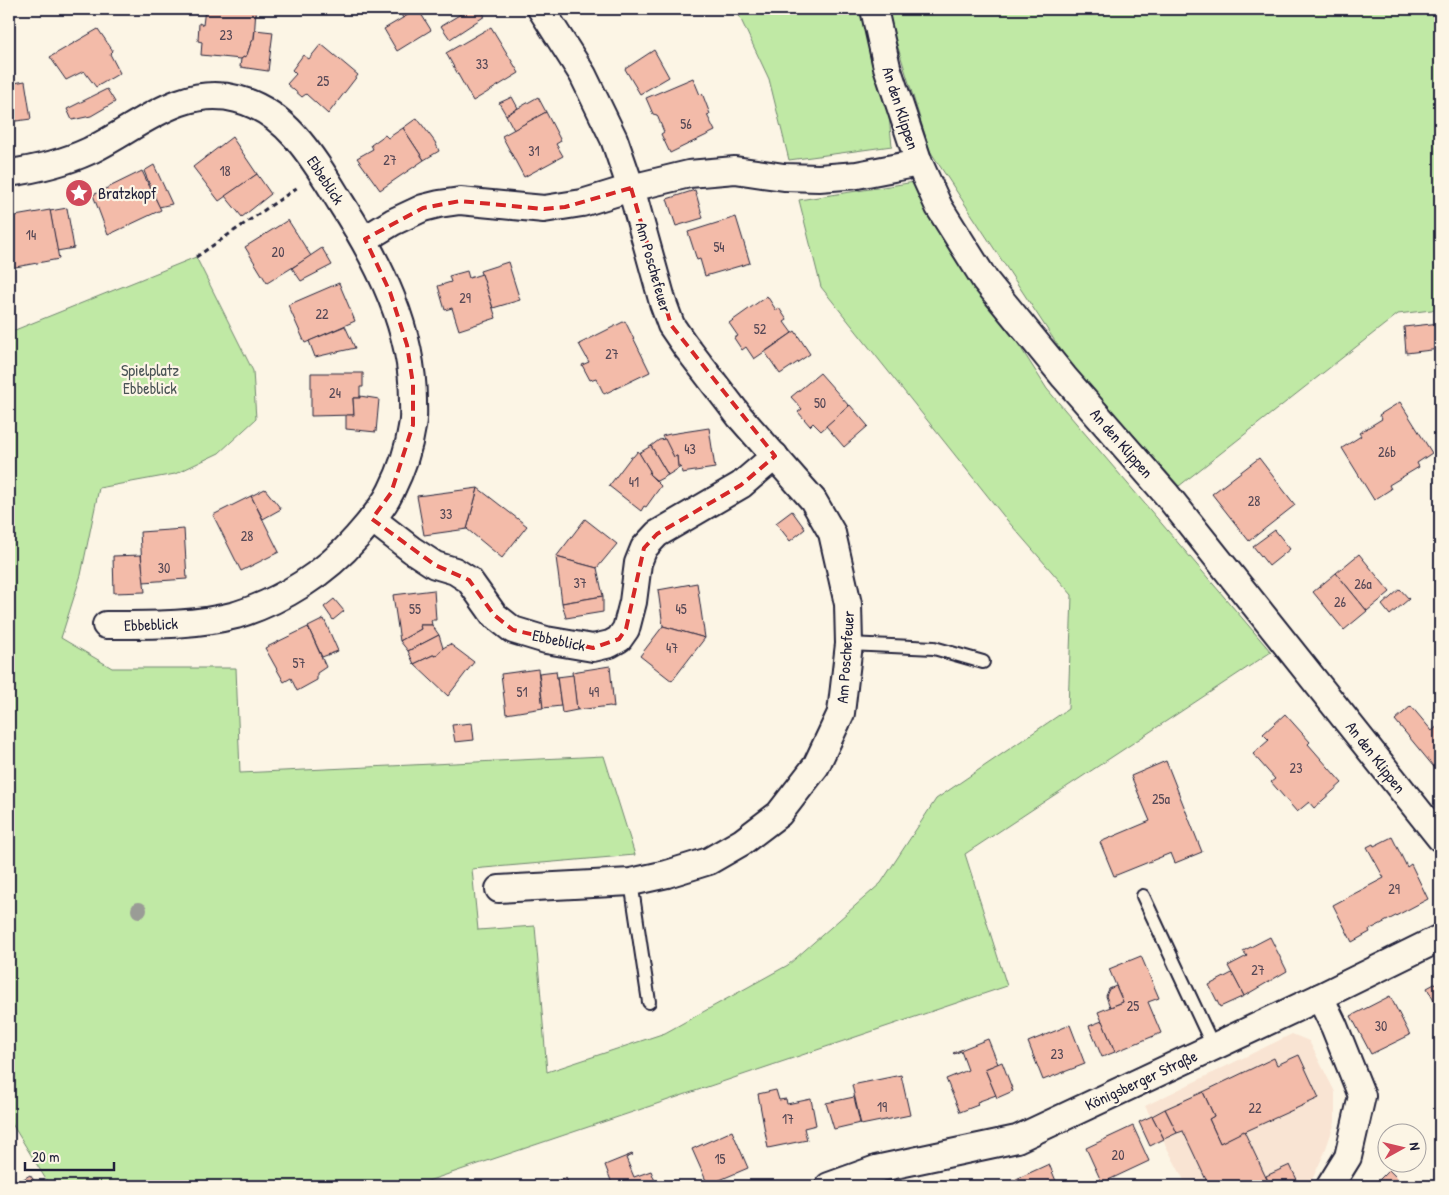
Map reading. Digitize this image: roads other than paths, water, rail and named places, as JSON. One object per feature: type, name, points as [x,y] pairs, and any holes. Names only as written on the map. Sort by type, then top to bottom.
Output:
[{"type":"street","name":"Am Poschefeuer","points":[[499,889],[632,882],[666,874],[709,860],[742,842],[779,814],[816,766],[841,713],[849,644],[848,604],[832,533],[813,500],[735,410],[671,325],[662,303],[631,188],[614,139],[583,75],[540,9]]},
{"type":"street","name":"An den Klippen","points":[[874,9],[887,67],[919,164],[939,208],[984,280],[1064,377],[1167,495],[1440,838]]},
{"type":"street","name":"Ebbeblick","points":[[9,173],[47,167],[85,153],[114,139],[172,105],[190,98],[214,96],[237,99],[259,108],[283,124],[302,142],[365,239],[390,292],[407,345],[413,384],[413,425],[405,456],[391,493],[343,553],[313,577],[271,602],[235,615],[200,622],[156,625],[106,625]]},
{"type":"street","points":[[365,239],[393,222],[423,208],[460,201],[544,209],[582,204],[631,188],[689,174],[735,170],[784,177],[819,178],[857,175],[919,164]]},
{"type":"street","name":"Ebbeblick","points":[[372,519],[435,565],[455,571],[469,580],[494,615],[513,630],[546,640],[592,648],[610,644],[619,639],[626,629],[633,602],[638,563],[644,548],[657,534],[741,485],[776,456]]},
{"type":"street","name":"Königsberger Straße","points":[[829,1186],[876,1169],[1017,1138],[1320,997],[1440,938]]},
{"type":"street","points":[[1320,997],[1334,1026],[1362,1096],[1348,1156],[1330,1186]]},
{"type":"lane","points":[[849,644],[934,648],[983,662]]},
{"type":"lane","points":[[632,882],[650,1002]]},
{"type":"lane","points":[[1143,896],[1213,1046]]},
{"type":"place","name":"Bratzkopf","points":[[79,193]]},
{"type":"park label","name":"Spielplatz Ebbeblick","points":[[150,379]]}]
